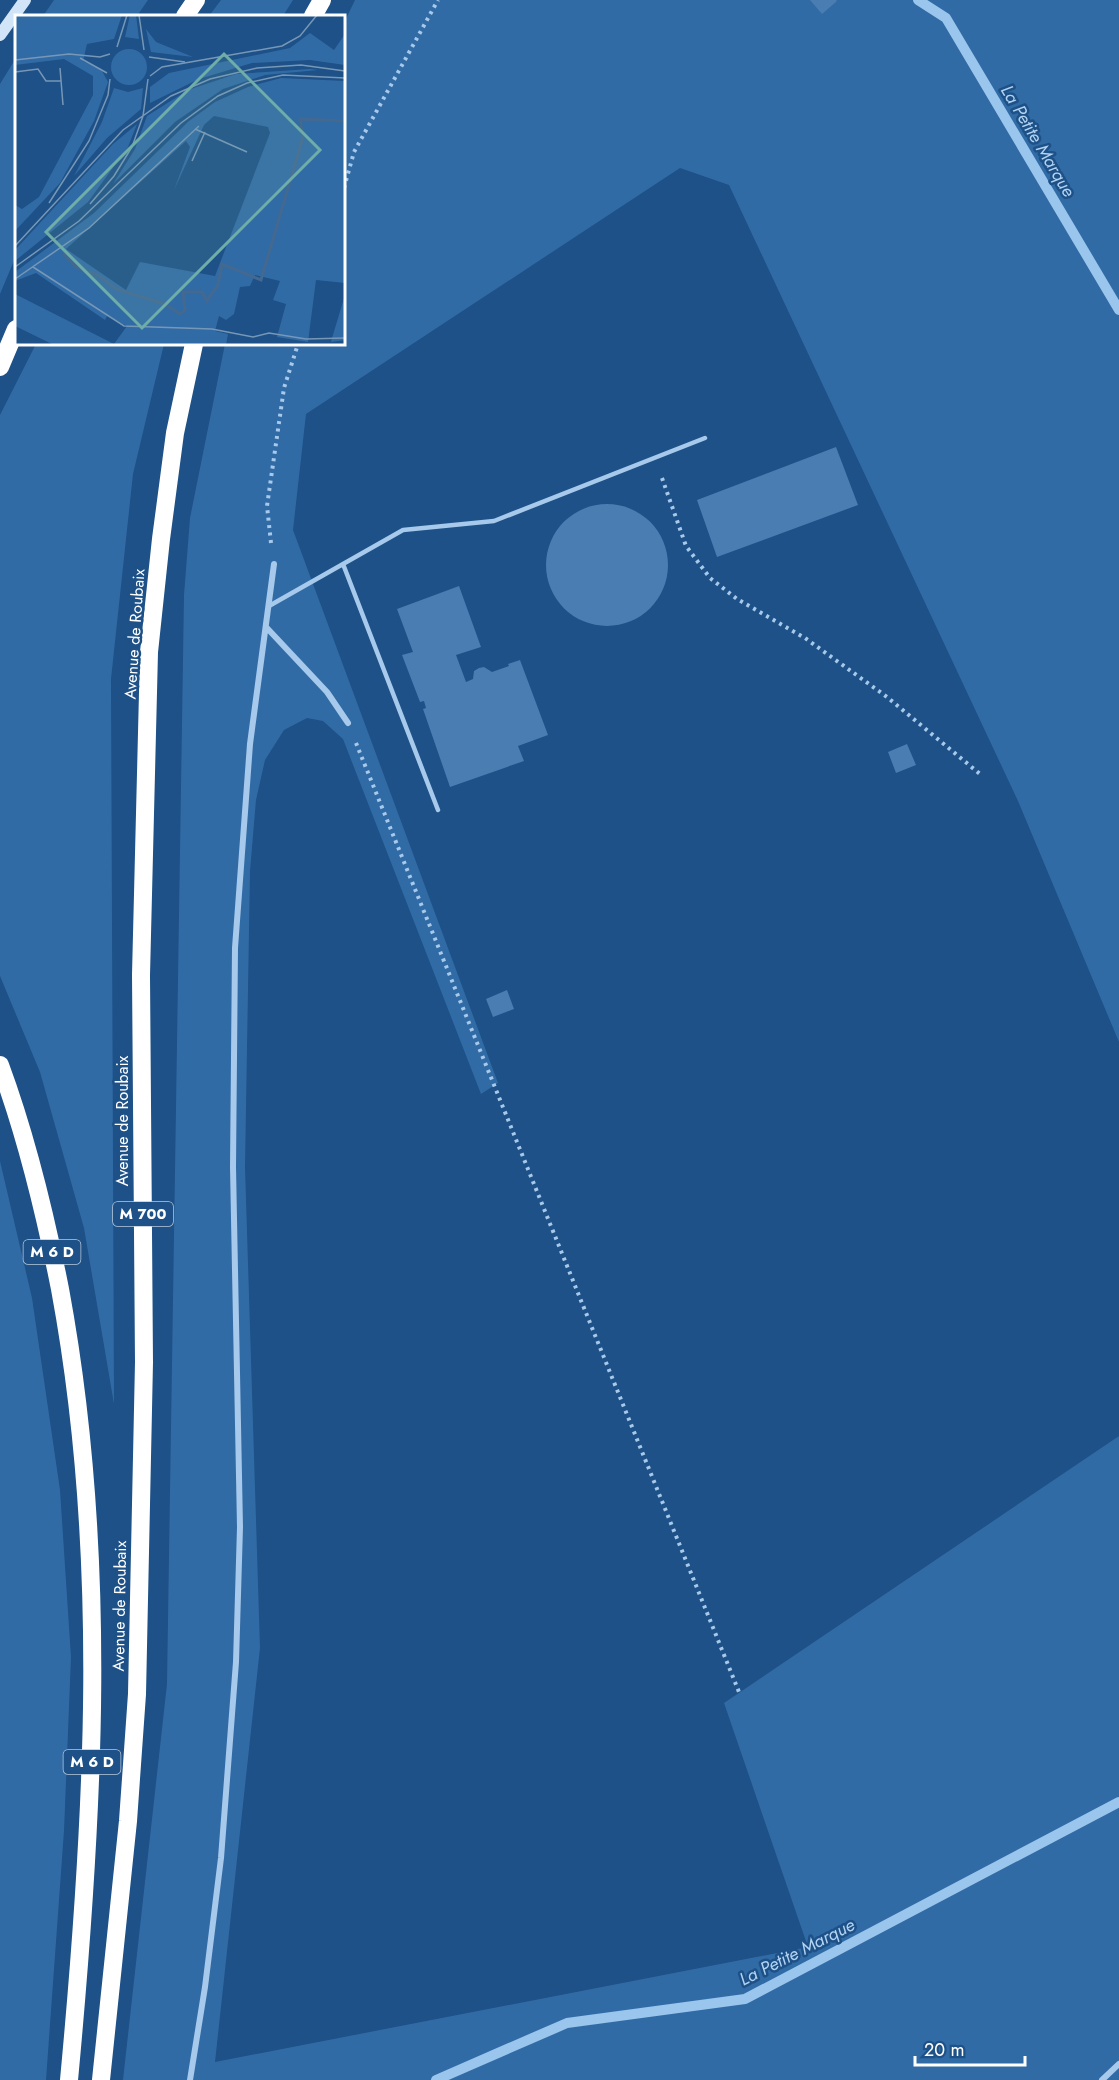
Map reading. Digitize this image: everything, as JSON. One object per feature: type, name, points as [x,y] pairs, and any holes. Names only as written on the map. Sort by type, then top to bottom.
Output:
[{"type":"highway","points":[[186,15],[196,0]]},
{"type":"highway","points":[[314,15],[322,0]]},
{"type":"highway","points":[[0,367],[15,331]]},
{"type":"highway","name":"Avenue de Roubaix","points":[[101,2080],[128,1821],[137,1694],[144,1362],[141,975],[149,652],[160,539],[175,433],[194,345]]},
{"type":"highway","name":"M 6 D","points":[[0,1065],[36,1179],[71,1351],[82,1443],[92,1575],[93,1728],[90,1805],[69,2080]]},
{"type":"street","points":[[0,35],[25,0]]},
{"type":"street","points":[[190,2080],[205,1987],[221,1858],[236,1662],[240,1527],[233,1178],[235,948],[250,744],[274,564]]},
{"type":"street","points":[[266,627],[327,692],[348,723]]},
{"type":"street","points":[[1102,2080],[1119,2064]]},
{"type":"lane","points":[[269,606],[404,530],[494,521],[705,438]]},
{"type":"lane","points":[[344,564],[438,810]]},
{"type":"path","points":[[345,184],[354,152],[438,0]]},
{"type":"path","points":[[274,564],[267,506],[284,388],[298,345]]},
{"type":"path","points":[[655,457],[686,546],[710,578],[737,599],[804,638],[878,690],[980,774]]},
{"type":"path","points":[[348,723],[739,1692]]},
{"type":"shaded area","points":[[54,0],[148,0],[138,15],[44,15]]},
{"type":"shaded area","points":[[221,0],[293,0],[284,15],[210,15]]},
{"type":"shaded area","points":[[355,0],[1119,0],[1119,1042],[1018,801],[729,185],[680,168],[306,414],[293,530],[498,1083],[481,1094],[343,739],[323,721],[307,718],[284,730],[265,760],[256,800],[250,871],[245,1167],[260,1648],[215,2062],[808,1947],[724,1703],[1119,1436],[1119,2080],[123,2080],[167,1684],[184,595],[190,518],[225,345],[345,345],[345,21]]},
{"type":"shaded area","points":[[15,60],[15,258],[0,294],[0,84]]},
{"type":"shaded area","points":[[35,345],[164,345],[133,474],[111,679],[114,1404],[84,1228],[40,1072],[0,976],[0,415]]},
{"type":"shaded area","points":[[0,1161],[32,1298],[60,1490],[71,1657],[64,1831],[46,2080],[0,2080]]},
{"type":"building","points":[[810,0],[836,0],[837,1],[822,14]]},
{"type":"building","points":[[836,447],[858,505],[717,557],[697,500]]},
{"type":"building","points":[[607,504],[630,509],[641,514],[650,522],[658,531],[663,542],[668,565],[663,588],[658,599],[650,608],[641,616],[630,621],[607,626],[584,621],[573,616],[564,608],[556,599],[551,588],[546,565],[551,542],[556,531],[564,522],[573,514],[584,509]]},
{"type":"building","points":[[459,586],[481,647],[456,655],[466,682],[473,679],[474,671],[479,668],[484,667],[492,672],[520,660],[548,735],[518,746],[524,761],[450,787],[423,709],[426,708],[424,701],[420,702],[402,655],[413,652],[397,609]]},
{"type":"building","points":[[907,744],[916,765],[896,773],[888,752]]},
{"type":"building","points":[[507,990],[514,1009],[493,1017],[486,999]]},
{"type":"waterway","name":"La Petite Marque","points":[[918,0],[946,18],[1119,310]]},
{"type":"waterway","name":"La Petite Marque","points":[[436,2080],[567,2023],[745,1999],[1119,1802]]}]
